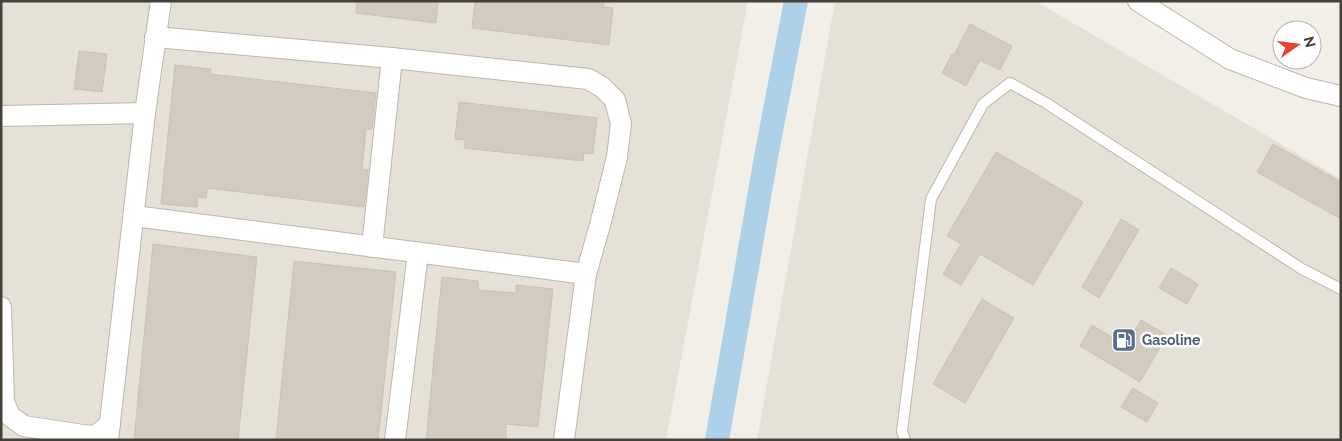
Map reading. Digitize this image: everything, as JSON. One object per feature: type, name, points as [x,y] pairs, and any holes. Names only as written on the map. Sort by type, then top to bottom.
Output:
[{"type":"street","points":[[1,307],[4,402],[10,416],[24,426],[89,436],[109,432],[145,113],[161,1]]},
{"type":"street","points":[[1138,1],[1230,59],[1306,88],[1341,96]]},
{"type":"street","points":[[155,37],[588,78],[602,87],[615,100],[621,124],[617,157],[586,274],[564,440]]},
{"type":"street","points":[[372,247],[392,58]]},
{"type":"street","points":[[1,116],[145,113]]},
{"type":"street","points":[[134,216],[586,274]]},
{"type":"street","points":[[395,440],[418,253]]},
{"type":"lane","points":[[905,440],[902,431],[931,199],[983,104],[1010,83],[1046,103],[1302,269],[1341,290]]},
{"type":"shaded area","points":[[1,1],[748,1],[666,440],[1,440]]},
{"type":"shaded area","points":[[835,1],[1035,1],[1341,179],[1341,440],[757,440]]},
{"type":"building","points":[[357,1],[438,1],[436,23],[356,13]]},
{"type":"building","points":[[475,1],[604,1],[603,7],[613,8],[609,45],[472,28]]},
{"type":"building","points":[[970,24],[1012,46],[1000,70],[980,60],[966,86],[942,73]]},
{"type":"building","points":[[79,51],[107,54],[102,92],[74,89]]},
{"type":"building","points":[[175,65],[211,69],[210,74],[376,93],[372,129],[366,129],[362,169],[368,170],[364,207],[207,188],[206,198],[198,197],[197,207],[161,204]]},
{"type":"building","points":[[459,102],[597,118],[593,154],[584,153],[583,161],[464,148],[465,140],[455,139]]},
{"type":"building","points":[[1273,144],[1341,182],[1341,219],[1257,172]]},
{"type":"building","points":[[996,152],[1083,202],[1033,285],[980,254],[961,285],[943,274],[961,244],[947,236]]},
{"type":"building","points":[[1121,219],[1139,230],[1099,298],[1082,287]]},
{"type":"building","points":[[153,244],[257,257],[238,440],[134,440]]},
{"type":"building","points":[[294,261],[396,272],[378,440],[276,440]]},
{"type":"building","points":[[1171,268],[1198,284],[1187,304],[1159,288]]},
{"type":"building","points":[[442,277],[478,281],[478,290],[516,293],[516,285],[553,289],[538,427],[506,424],[506,440],[426,440]]},
{"type":"building","points":[[982,299],[1014,318],[965,403],[933,384]]},
{"type":"building","points":[[1141,320],[1167,335],[1140,382],[1080,346],[1092,325],[1126,346]]},
{"type":"building","points":[[1133,388],[1158,403],[1147,422],[1121,407]]},
{"type":"waterway","points":[[717,440],[766,157],[796,1]]},
{"type":"place","name":"Gasoline","points":[[1124,340]]}]
